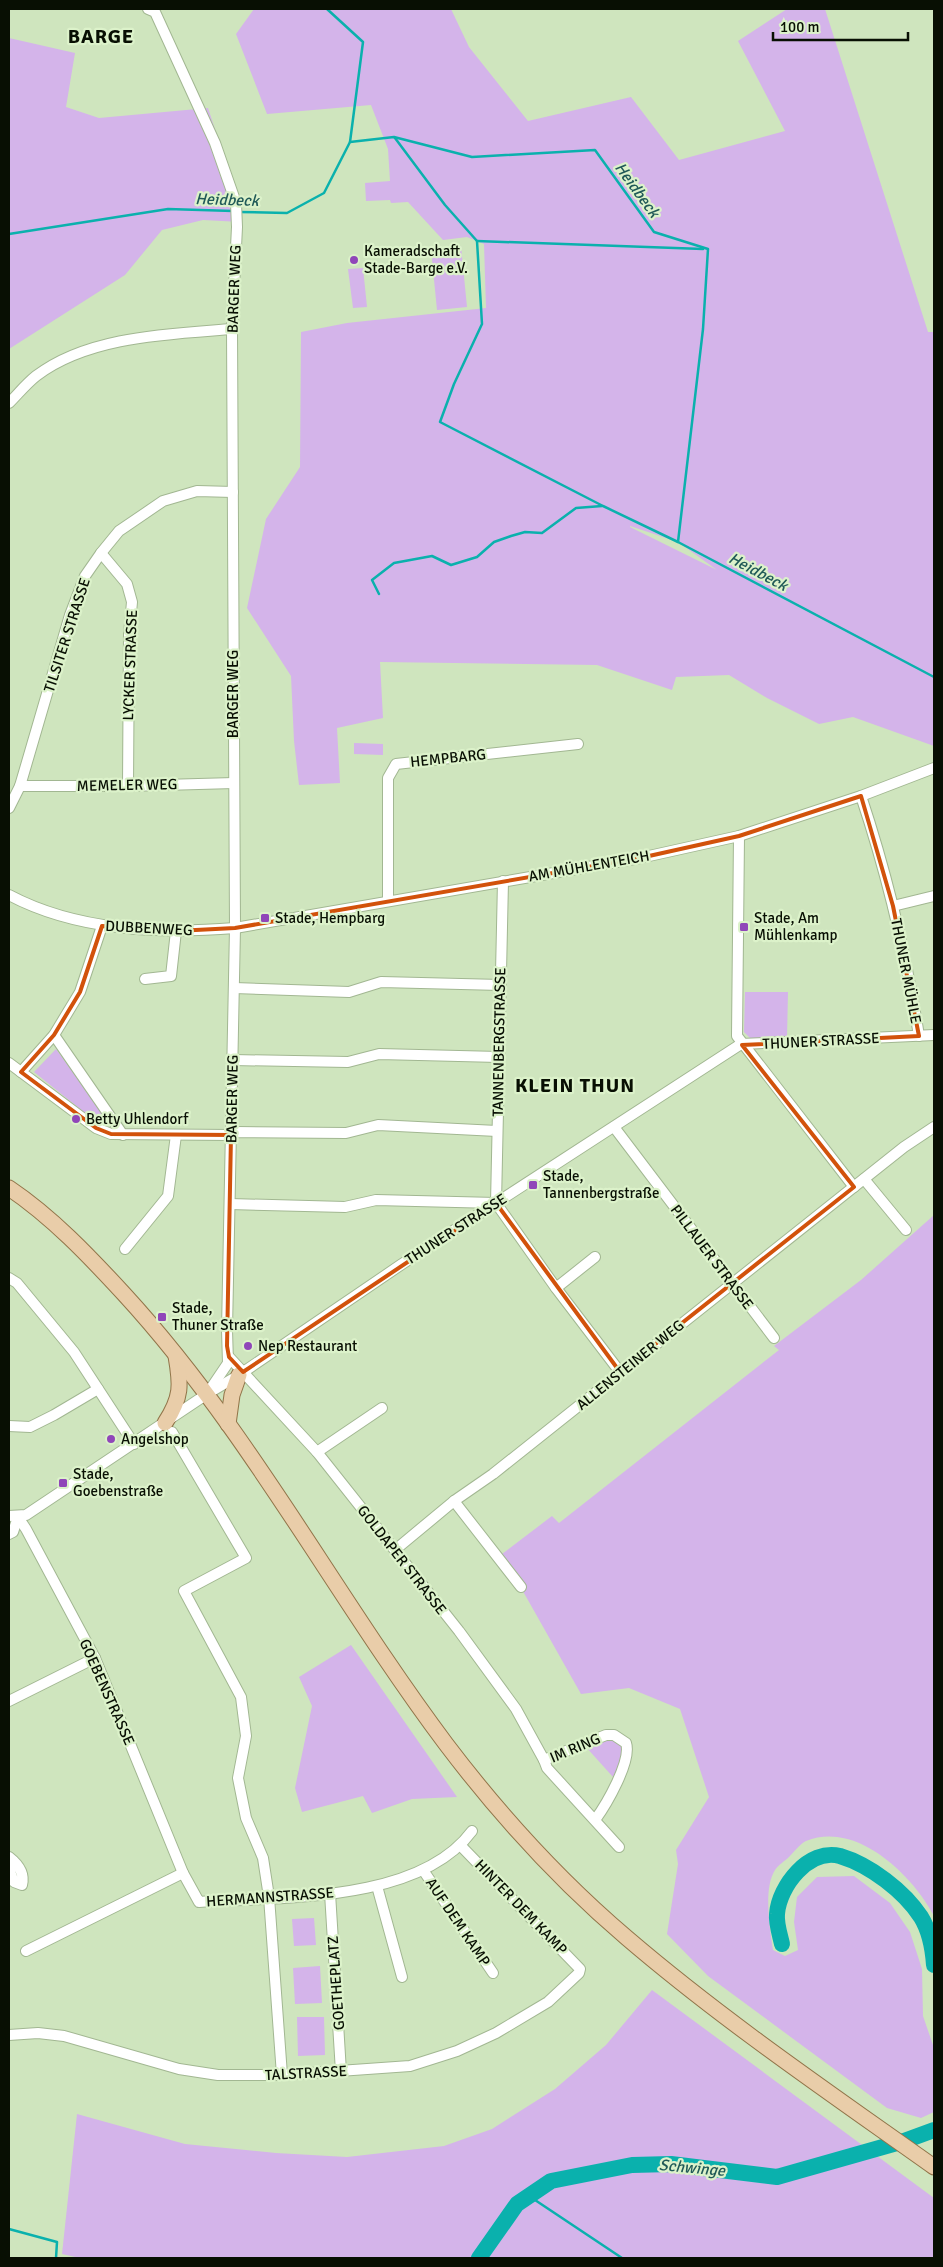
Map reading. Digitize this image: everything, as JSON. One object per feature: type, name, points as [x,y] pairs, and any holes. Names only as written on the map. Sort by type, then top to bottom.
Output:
[{"type":"main road","points":[[9,1188],[70,1237],[136,1307],[175,1352],[228,1424],[406,1687],[481,1788],[526,1839],[588,1902],[673,1976],[934,2167]]},
{"type":"main road","points":[[168,1427],[180,1390],[175,1352]]},
{"type":"main road","points":[[228,1424],[232,1395],[241,1374]]},
{"type":"street","name":"BARGER WEG","points":[[148,9],[155,12],[204,118],[236,203],[237,227],[232,329],[235,928],[227,1330],[229,1357]]},
{"type":"street","points":[[9,403],[36,376],[67,357],[122,341],[164,334],[232,329]]},
{"type":"street","name":"TILSITER STRASSE","points":[[9,808],[20,786],[70,615],[84,576],[119,531],[163,501],[197,490],[233,492]]},
{"type":"street","name":"LYCKER STRASSE","points":[[101,553],[127,584],[132,602],[129,634],[128,786]]},
{"type":"street","name":"HEMPBARG","points":[[388,900],[388,778],[396,764],[578,744]]},
{"type":"street","name":"AM MÜHLENTEICH","points":[[235,928],[388,900],[640,858],[739,836],[861,796],[934,768]]},
{"type":"street","name":"MEMELER WEG","points":[[20,786],[128,786],[234,783]]},
{"type":"street","name":"THUNER MÜHLE","points":[[861,796],[880,854],[893,906],[912,993],[918,1036]]},
{"type":"street","points":[[739,836],[737,1036],[741,1044],[854,1187]]},
{"type":"street","name":"TANNENBERGSTRASSE","points":[[496,1203],[503,881]]},
{"type":"street","name":"DUBBENWEG","points":[[9,895],[27,905],[102,926],[176,931],[235,928]]},
{"type":"street","name":"THUNER MÜHLE","points":[[893,906],[934,896]]},
{"type":"street","points":[[21,1072],[54,1035],[80,992],[102,926]]},
{"type":"street","points":[[145,980],[171,976],[176,931]]},
{"type":"street","points":[[234,988],[349,992],[381,982],[501,984]]},
{"type":"street","points":[[54,1035],[123,1135]]},
{"type":"street","name":"THUNER STRASSE","points":[[13,1516],[26,1515],[134,1444],[168,1427],[207,1394],[241,1374],[496,1203],[741,1044],[934,1035]]},
{"type":"street","points":[[233,1060],[348,1062],[380,1054],[499,1057]]},
{"type":"street","points":[[9,1063],[96,1128],[123,1135],[231,1135],[236,1132],[346,1133],[378,1125],[498,1131]]},
{"type":"street","name":"ALLENSTEINER WEG","points":[[395,1550],[454,1501],[494,1474],[864,1179],[934,1127]]},
{"type":"street","name":"PILLAUER STRASSE","points":[[614,1128],[774,1338]]},
{"type":"street","points":[[125,1249],[168,1196],[176,1135]]},
{"type":"street","points":[[864,1179],[906,1230]]},
{"type":"street","points":[[230,1204],[344,1207],[376,1200],[496,1203],[556,1288],[620,1372]]},
{"type":"street","points":[[556,1288],[595,1257]]},
{"type":"street","points":[[9,1278],[17,1283],[74,1352],[134,1444]]},
{"type":"street","points":[[207,1394],[227,1365],[229,1357]]},
{"type":"street","name":"GOLDAPER STRASSE","points":[[229,1357],[241,1374],[317,1452],[459,1630],[516,1709],[544,1760]]},
{"type":"street","points":[[9,1426],[30,1427],[98,1389]]},
{"type":"street","points":[[317,1452],[382,1408]]},
{"type":"street","points":[[168,1427],[246,1558],[184,1592],[241,1697],[246,1736],[238,1778],[246,1818],[263,1858],[269,1897],[282,2075]]},
{"type":"street","points":[[454,1501],[521,1586]]},
{"type":"street","points":[[9,1534],[13,1532],[13,1516]]},
{"type":"street","name":"GOEBENSTRASSE","points":[[13,1516],[26,1529],[95,1658],[183,1873]]},
{"type":"street","points":[[9,1700],[95,1658]]},
{"type":"street","name":"IM RING","points":[[595,1820],[606,1806],[628,1755],[626,1743],[614,1735],[606,1735],[544,1760],[546,1768],[619,1847]]},
{"type":"street","name":"HERMANNSTRASSE","points":[[183,1873],[199,1902],[330,1894],[377,1886],[423,1870],[461,1846],[472,1831]]},
{"type":"street","name":"HINTER DEM KAMP","points":[[461,1846],[580,1969]]},
{"type":"street","points":[[9,1856],[17,1862],[21,1870],[24,1878],[22,1885],[14,1882],[9,1869]]},
{"type":"street","name":"AUF DEM KAMP","points":[[423,1870],[493,1973]]},
{"type":"street","points":[[26,1951],[183,1873]]},
{"type":"street","points":[[377,1886],[402,1977]]},
{"type":"street","name":"GOETHEPLATZ","points":[[330,1894],[341,2072]]},
{"type":"street","name":"TALSTRASSE","points":[[9,2035],[38,2033],[64,2036],[180,2069],[218,2075],[282,2075],[410,2066],[457,2052],[496,2033],[548,2002],[579,1974],[580,1969]]},
{"type":"highlighted area","points":[[861,796],[893,906],[919,1036],[742,1045],[854,1187],[620,1372],[496,1203],[243,1372],[229,1357],[227,1346],[231,1135],[111,1134],[96,1128],[21,1072],[54,1035],[80,992],[102,926],[176,931],[235,928],[640,858],[739,836]]},
{"type":"shaded area","points":[[254,9],[451,9],[469,47],[528,121],[631,97],[679,160],[785,131],[738,41],[787,9],[825,9],[928,332],[934,332],[934,746],[853,717],[819,724],[767,698],[729,675],[676,677],[672,690],[597,665],[380,662],[383,718],[337,728],[340,783],[299,785],[294,741],[291,676],[247,608],[266,519],[300,467],[301,332],[347,323],[486,308],[484,244],[467,237],[443,240],[408,202],[391,203],[390,200],[366,201],[365,183],[390,181],[388,149],[371,105],[267,114],[236,34]],"holes":[[[630,526],[678,542],[717,570]]]},
{"type":"shaded area","points":[[9,38],[75,53],[66,107],[99,118],[208,108],[241,208],[241,222],[203,220],[162,230],[125,275],[9,349]]},
{"type":"shaded area","points":[[461,246],[467,307],[437,310],[431,249]]},
{"type":"shaded area","points":[[363,268],[367,307],[353,308],[348,269]]},
{"type":"shaded area","points":[[354,743],[383,744],[383,755],[354,754]]},
{"type":"shaded area","points":[[745,992],[788,992],[787,1038],[752,1040],[744,1032]]},
{"type":"shaded area","points":[[56,1049],[102,1112],[104,1120],[100,1125],[34,1072]]},
{"type":"shaded area","points":[[934,1215],[934,1916],[925,1900],[912,1884],[881,1855],[863,1845],[844,1838],[825,1837],[806,1841],[802,1844],[775,1870],[771,1878],[768,1898],[773,1950],[785,1956],[798,1950],[794,1922],[797,1897],[817,1877],[854,1876],[890,1903],[910,1932],[922,1969],[923,2016],[934,2048],[934,2112],[921,2118],[887,2108],[708,1976],[667,1934],[678,1864],[676,1850],[709,1797],[680,1709],[629,1688],[581,1694],[502,1554],[552,1516],[559,1523],[779,1350],[774,1346],[861,1280]]},
{"type":"shaded area","points":[[351,1645],[457,1797],[412,1799],[372,1813],[363,1796],[302,1812],[295,1788],[312,1706],[299,1677]]},
{"type":"shaded area","points":[[613,1739],[622,1743],[623,1755],[613,1777],[586,1747]]},
{"type":"shaded area","points":[[314,1918],[316,1945],[294,1946],[292,1919]]},
{"type":"shaded area","points":[[320,1966],[322,2003],[295,2004],[293,1968]]},
{"type":"shaded area","points":[[652,1990],[934,2198],[934,2258],[80,2258],[62,2254],[77,2114],[185,2144],[276,2153],[347,2157],[444,2146],[492,2129],[555,2089],[606,2045]]},
{"type":"shaded area","points":[[297,2017],[324,2017],[325,2055],[298,2056]]},
{"type":"waterway","points":[[327,9],[363,42],[350,142]]},
{"type":"waterway","name":"Heidbeck","points":[[238,212],[287,213],[324,193],[350,142],[394,137],[472,157],[595,150],[654,232],[708,249],[703,329],[678,542],[934,677]]},
{"type":"waterway","points":[[395,138],[445,205],[477,241],[482,324],[454,384],[440,422],[603,506],[678,542]]},
{"type":"waterway","name":"Heidbeck","points":[[9,234],[168,209],[233,211]]},
{"type":"waterway","points":[[477,241],[703,249]]},
{"type":"waterway","points":[[379,594],[372,580],[394,563],[432,556],[451,565],[477,557],[494,542],[511,536],[525,532],[542,533],[576,508],[602,506]]},
{"type":"waterway","points":[[782,1944],[777,1914],[783,1892],[790,1881],[807,1863],[828,1855],[840,1856],[874,1872],[896,1889],[914,1907],[926,1928],[932,1947],[934,1965]]},
{"type":"waterway","name":"Schwinge","points":[[479,2258],[517,2204],[551,2181],[632,2165],[671,2164],[777,2177],[904,2141],[934,2130]]},
{"type":"waterway","points":[[529,2196],[622,2258]]},
{"type":"waterway","points":[[9,2229],[57,2242],[56,2258]]},
{"type":"place","name":"Kameradschaft Stade-Barge e.V.","points":[[354,260]]},
{"type":"place","name":"Stade, Hempbarg","points":[[265,918]]},
{"type":"place","name":"Stade, Am Mühlenkamp","points":[[744,927]]},
{"type":"place","name":"Betty Uhlendorf","points":[[76,1119]]},
{"type":"place","name":"Stade, Tannenbergstraße","points":[[533,1185]]},
{"type":"place","name":"Stade, Thuner Straße","points":[[162,1317]]},
{"type":"place","name":"Nep Restaurant","points":[[248,1346]]},
{"type":"place","name":"Angelshop","points":[[111,1439]]},
{"type":"place","name":"Stade, Goebenstraße","points":[[63,1483]]},
{"type":"district","name":"BARGE","points":[[101,36]]},
{"type":"district","name":"KLEIN THUN","points":[[575,1085]]}]
